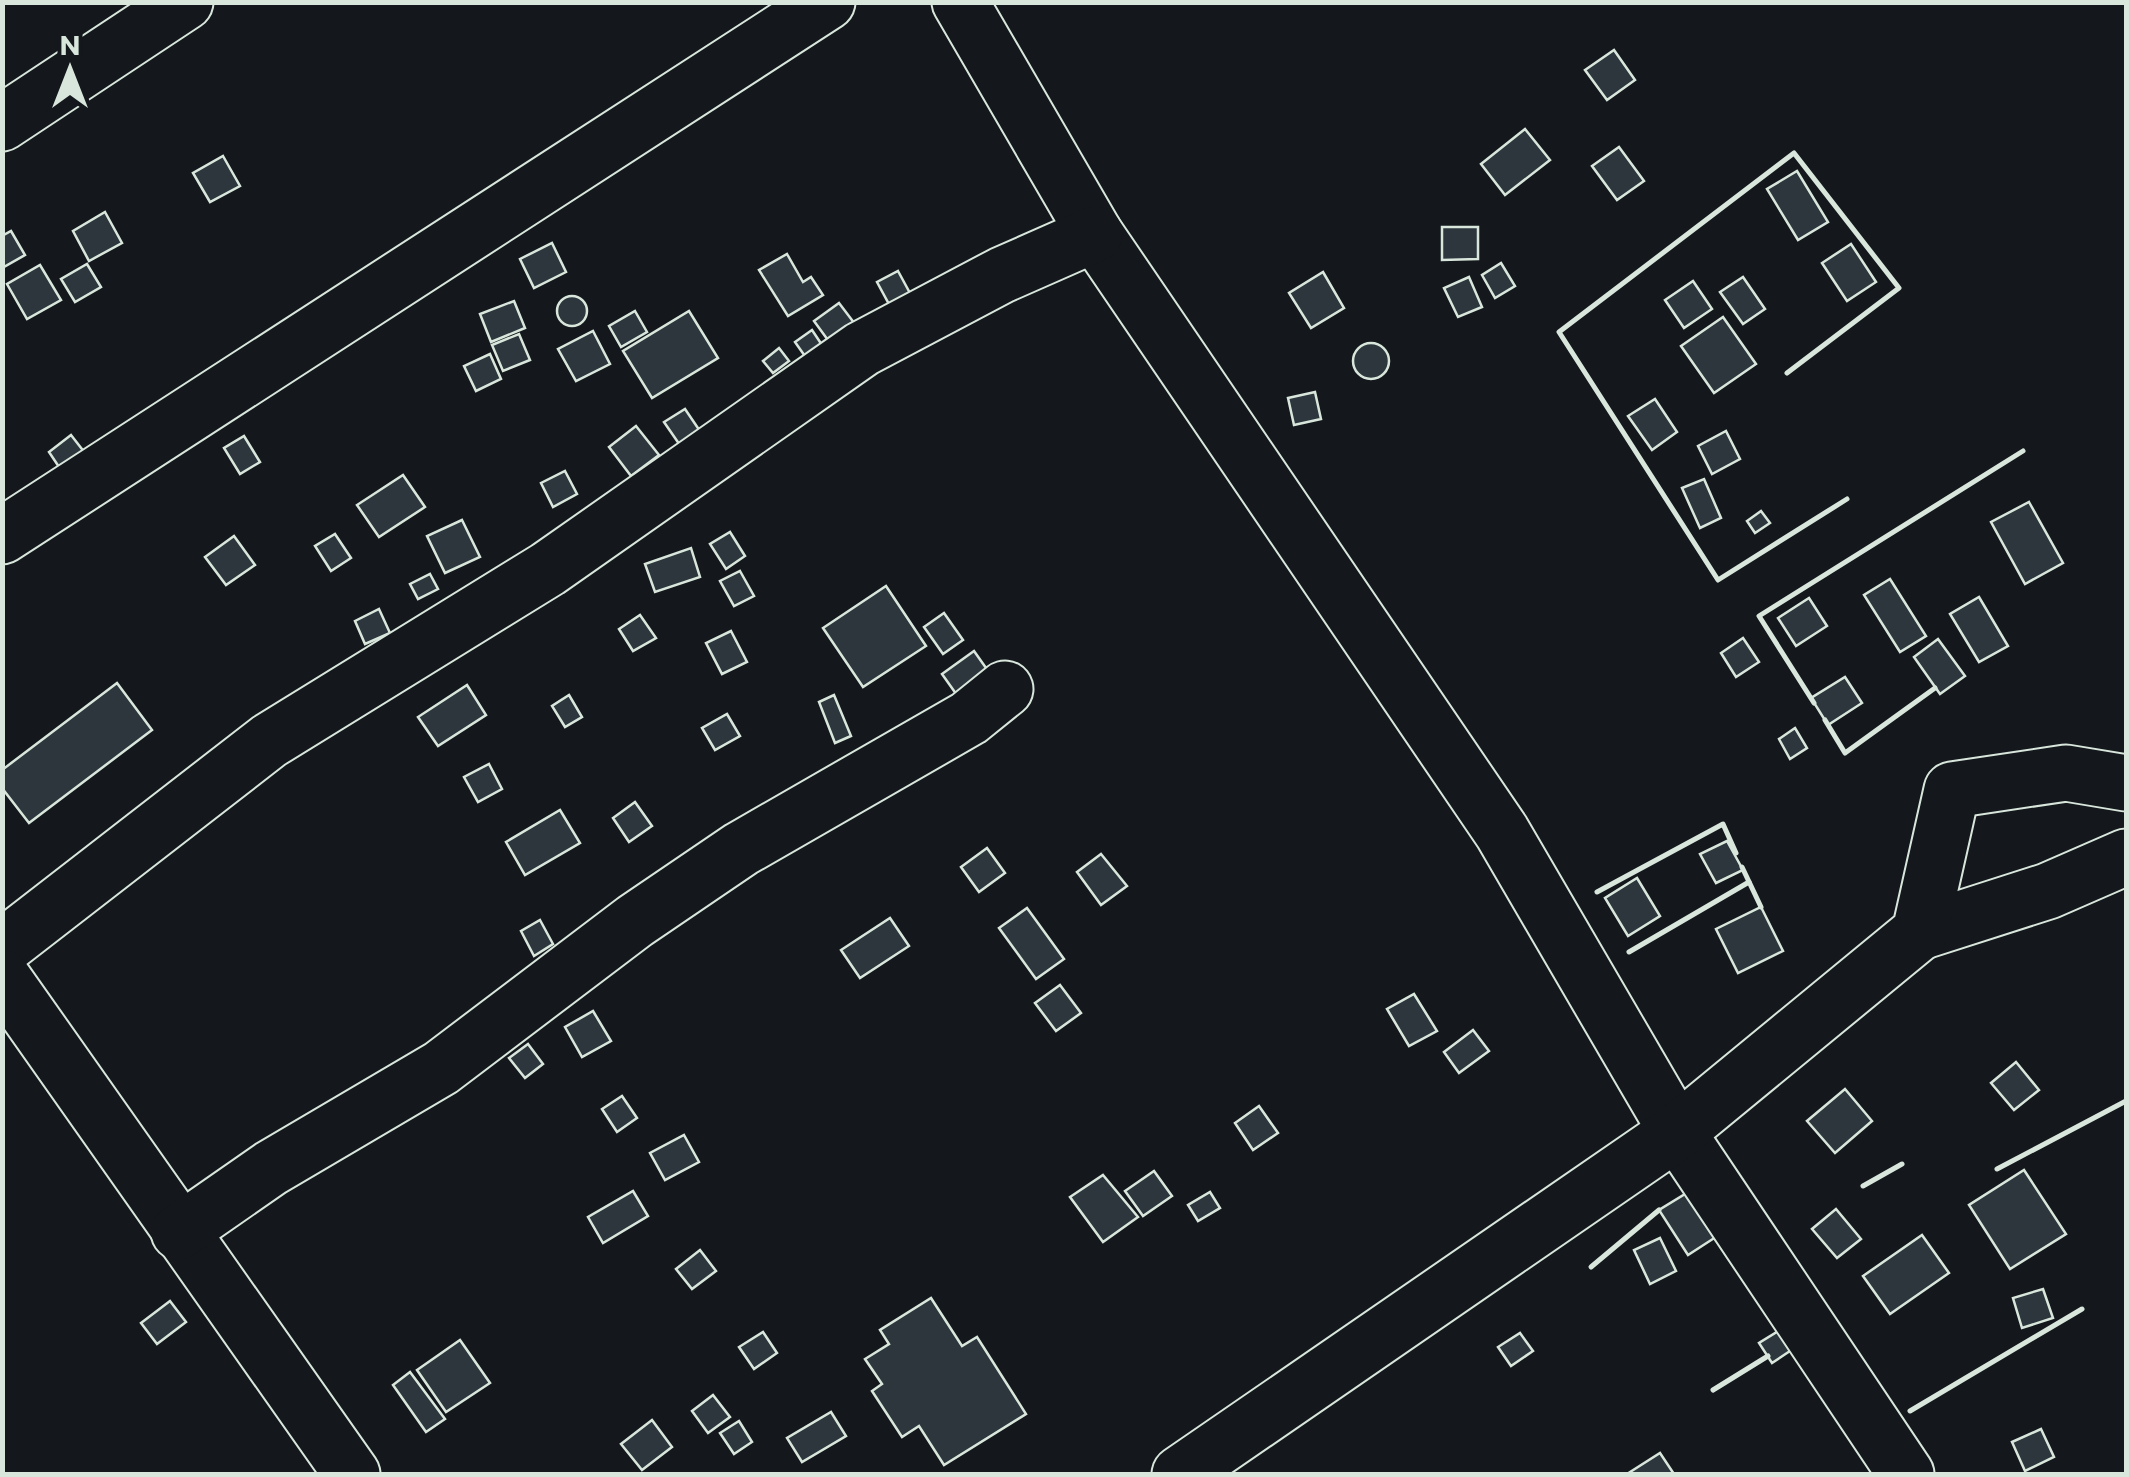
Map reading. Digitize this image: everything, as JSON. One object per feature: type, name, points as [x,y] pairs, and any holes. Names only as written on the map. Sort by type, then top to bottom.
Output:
[{"type":"street","points":[[2,123],[185,2]]},
{"type":"street","points":[[2,536],[827,2]]},
{"type":"street","points":[[960,2],[1095,234],[1502,832],[1677,1132],[1906,1474]]},
{"type":"street","points":[[2,948],[269,741],[548,569],[862,349],[1002,275],[1095,234]]},
{"type":"street","points":[[179,1232],[272,1168],[441,1068],[635,921],[741,849],[969,718],[1005,689]]},
{"type":"street","points":[[1920,932],[1952,790],[2066,773],[2126,784]]},
{"type":"street","points":[[1180,1474],[1677,1132],[1920,932],[2048,891],[2126,857]]},
{"type":"street","points":[[2,977],[352,1474]]},
{"type":"building","points":[[1614,50],[1635,80],[1607,100],[1585,70]]},
{"type":"building","points":[[1525,129],[1550,160],[1505,195],[1481,164]]},
{"type":"building","points":[[1619,147],[1644,181],[1617,200],[1592,166]]},
{"type":"building","points":[[223,156],[240,186],[210,202],[193,173]]},
{"type":"building","points":[[1797,171],[1828,222],[1798,240],[1767,189]]},
{"type":"building","points":[[105,212],[122,243],[89,261],[73,231]]},
{"type":"building","points":[[1442,227],[1478,227],[1478,259],[1442,260]]},
{"type":"building","points":[[11,231],[25,255],[2,268],[2,236]]},
{"type":"building","points":[[552,243],[566,272],[534,288],[520,259]]},
{"type":"building","points":[[1851,244],[1876,282],[1847,301],[1822,263]]},
{"type":"building","points":[[787,254],[803,282],[811,277],[823,295],[788,316],[759,270]]},
{"type":"building","points":[[1501,263],[1515,286],[1495,298],[1482,275]]},
{"type":"building","points":[[87,264],[101,287],[75,302],[61,279]]},
{"type":"building","points":[[40,265],[61,300],[27,319],[7,284]]},
{"type":"building","points":[[898,271],[911,295],[890,306],[877,282]]},
{"type":"building","points":[[1323,272],[1344,308],[1311,328],[1289,293]]},
{"type":"building","points":[[1469,277],[1482,307],[1458,317],[1444,288]]},
{"type":"building","points":[[1743,277],[1765,309],[1743,324],[1720,292]]},
{"type":"building","points":[[1693,281],[1712,309],[1684,328],[1665,300]]},
{"type":"building","points":[[572,296],[583,300],[587,311],[583,322],[572,326],[561,322],[557,311],[561,300]]},
{"type":"building","points":[[514,301],[525,328],[491,342],[480,314]]},
{"type":"building","points":[[839,303],[858,328],[833,347],[814,321]]},
{"type":"building","points":[[635,311],[647,332],[621,347],[609,326]]},
{"type":"building","points":[[689,311],[718,358],[652,398],[623,351]]},
{"type":"building","points":[[1723,317],[1756,364],[1714,393],[1681,346]]},
{"type":"building","points":[[812,330],[824,348],[807,359],[795,342]]},
{"type":"building","points":[[593,331],[610,364],[576,381],[558,349]]},
{"type":"building","points":[[519,334],[530,360],[503,371],[492,345]]},
{"type":"building","points":[[1371,343],[1384,348],[1389,361],[1384,374],[1371,379],[1358,374],[1353,361],[1358,348]]},
{"type":"building","points":[[779,348],[789,361],[773,373],[763,361]]},
{"type":"building","points":[[490,354],[501,379],[476,391],[464,366]]},
{"type":"building","points":[[1315,392],[1321,419],[1294,425],[1288,398]]},
{"type":"building","points":[[1655,399],[1677,432],[1652,450],[1628,416]]},
{"type":"building","points":[[685,409],[704,437],[684,451],[664,422]]},
{"type":"building","points":[[636,426],[659,455],[631,476],[609,447]]},
{"type":"building","points":[[1726,431],[1740,459],[1712,474],[1698,446]]},
{"type":"building","points":[[71,435],[85,453],[61,470],[49,452]]},
{"type":"building","points":[[244,436],[260,462],[240,474],[224,448]]},
{"type":"building","points":[[565,471],[577,494],[553,507],[541,483]]},
{"type":"building","points":[[403,475],[425,507],[379,537],[357,505]]},
{"type":"building","points":[[1704,479],[1721,518],[1700,528],[1682,488]]},
{"type":"building","points":[[2029,502],[2063,563],[2025,584],[1991,522]]},
{"type":"building","points":[[1761,511],[1770,523],[1755,533],[1747,521]]},
{"type":"building","points":[[462,520],[480,557],[445,573],[427,536]]},
{"type":"building","points":[[730,532],[745,556],[726,569],[710,544]]},
{"type":"building","points":[[335,534],[351,558],[331,571],[315,546]]},
{"type":"building","points":[[234,536],[255,565],[226,585],[205,557]]},
{"type":"building","points":[[691,548],[700,577],[655,592],[645,564]]},
{"type":"building","points":[[740,571],[754,596],[734,606],[720,581]]},
{"type":"building","points":[[430,574],[438,589],[418,599],[410,584]]},
{"type":"building","points":[[1890,579],[1926,636],[1900,652],[1864,595]]},
{"type":"building","points":[[886,586],[926,646],[863,687],[823,628]]},
{"type":"building","points":[[1979,597],[2008,646],[1979,662],[1950,614]]},
{"type":"building","points":[[1809,598],[1827,626],[1796,646],[1778,618]]},
{"type":"building","points":[[379,609],[390,633],[365,644],[355,621]]},
{"type":"building","points":[[944,613],[963,640],[943,654],[924,627]]},
{"type":"building","points":[[640,615],[656,638],[633,651],[619,629]]},
{"type":"building","points":[[731,631],[747,662],[722,674],[706,643]]},
{"type":"building","points":[[1743,638],[1759,662],[1736,677],[1721,653]]},
{"type":"building","points":[[1938,639],[1965,676],[1940,694],[1914,657]]},
{"type":"building","points":[[974,651],[991,675],[959,698],[942,674]]},
{"type":"building","points":[[1845,677],[1862,703],[1828,725],[1811,698]]},
{"type":"building","points":[[117,683],[152,730],[29,823],[2,788],[2,770]]},
{"type":"building","points":[[467,685],[486,715],[438,746],[418,717]]},
{"type":"building","points":[[569,695],[582,717],[565,727],[552,706]]},
{"type":"building","points":[[834,695],[851,736],[835,743],[819,702]]},
{"type":"building","points":[[727,714],[740,736],[715,750],[702,728]]},
{"type":"building","points":[[1795,728],[1807,748],[1790,759],[1779,739]]},
{"type":"building","points":[[489,764],[502,789],[478,802],[464,777]]},
{"type":"building","points":[[635,802],[652,826],[629,842],[613,818]]},
{"type":"building","points":[[560,810],[580,843],[525,875],[506,842]]},
{"type":"building","points":[[1727,841],[1743,870],[1716,883],[1700,854]]},
{"type":"building","points":[[987,848],[1005,873],[979,892],[961,867]]},
{"type":"building","points":[[1101,854],[1127,886],[1101,905],[1077,872]]},
{"type":"building","points":[[1637,878],[1660,916],[1628,936],[1605,898]]},
{"type":"building","points":[[1761,907],[1783,951],[1738,973],[1716,929]]},
{"type":"building","points":[[1027,908],[1064,959],[1036,979],[999,928]]},
{"type":"building","points":[[890,918],[909,946],[860,978],[841,950]]},
{"type":"building","points":[[540,920],[553,944],[534,956],[521,931]]},
{"type":"building","points":[[1060,985],[1081,1013],[1056,1031],[1035,1003]]},
{"type":"building","points":[[1414,994],[1437,1031],[1409,1046],[1387,1009]]},
{"type":"building","points":[[593,1011],[611,1041],[582,1057],[565,1027]]},
{"type":"building","points":[[1473,1030],[1489,1051],[1459,1073],[1444,1052]]},
{"type":"building","points":[[528,1044],[543,1064],[525,1078],[509,1058]]},
{"type":"building","points":[[2016,1062],[2039,1090],[2014,1110],[1991,1083]]},
{"type":"building","points":[[1845,1089],[1872,1121],[1835,1153],[1807,1121]]},
{"type":"building","points":[[622,1096],[637,1118],[617,1132],[602,1109]]},
{"type":"building","points":[[1259,1106],[1278,1133],[1253,1150],[1235,1123]]},
{"type":"building","points":[[684,1135],[699,1162],[665,1180],[650,1153]]},
{"type":"building","points":[[2024,1170],[2066,1234],[2010,1269],[1969,1205]]},
{"type":"building","points":[[1154,1171],[1172,1196],[1143,1216],[1125,1191]]},
{"type":"building","points":[[1103,1175],[1138,1217],[1103,1242],[1070,1197]]},
{"type":"building","points":[[633,1191],[648,1216],[603,1243],[588,1217]]},
{"type":"building","points":[[1690,1191],[1719,1235],[1688,1255],[1659,1210]]},
{"type":"building","points":[[1210,1192],[1220,1208],[1198,1221],[1188,1205]]},
{"type":"building","points":[[1836,1209],[1861,1239],[1837,1258],[1812,1229]]},
{"type":"building","points":[[1922,1235],[1949,1273],[1890,1314],[1863,1276]]},
{"type":"building","points":[[1660,1238],[1676,1271],[1650,1284],[1634,1250]]},
{"type":"building","points":[[700,1250],[716,1271],[692,1289],[676,1269]]},
{"type":"building","points":[[2043,1289],[2053,1318],[2022,1328],[2013,1298]]},
{"type":"building","points":[[931,1298],[962,1346],[977,1337],[1026,1414],[944,1465],[919,1426],[902,1437],[872,1391],[882,1384],[865,1359],[889,1344],[880,1330]]},
{"type":"building","points":[[170,1301],[186,1322],[157,1344],[141,1323]]},
{"type":"building","points":[[1780,1330],[1793,1349],[1772,1363],[1759,1343]]},
{"type":"building","points":[[763,1332],[777,1353],[754,1369],[739,1347]]},
{"type":"building","points":[[1520,1333],[1533,1351],[1511,1366],[1498,1347]]},
{"type":"building","points":[[460,1340],[490,1383],[446,1412],[417,1370]]},
{"type":"building","points":[[410,1372],[445,1419],[426,1432],[393,1385]]},
{"type":"building","points":[[713,1395],[730,1417],[708,1433],[692,1411]]},
{"type":"building","points":[[831,1412],[846,1436],[802,1462],[787,1438]]},
{"type":"building","points":[[652,1420],[672,1447],[642,1470],[621,1444]]},
{"type":"building","points":[[739,1421],[752,1442],[734,1454],[720,1433]]},
{"type":"building","points":[[2041,1429],[2054,1457],[2025,1471],[2012,1442]]},
{"type":"building","points":[[1660,1453],[1674,1474],[1627,1474]]},
{"type":"wall","points":[[1787,373],[1899,288],[1794,153],[1559,332],[1718,580],[1847,499]]},
{"type":"wall","points":[[1814,703],[1759,616],[2023,451]]},
{"type":"wall","points":[[1825,720],[1845,753],[1935,688]]},
{"type":"wall","points":[[1597,892],[1723,824],[1736,853]]},
{"type":"wall","points":[[1742,867],[1761,907]]},
{"type":"wall","points":[[1629,952],[1749,882]]},
{"type":"wall","points":[[1997,1169],[2126,1101]]},
{"type":"wall","points":[[1863,1186],[1902,1164]]},
{"type":"wall","points":[[1591,1267],[1659,1210]]},
{"type":"wall","points":[[1910,1411],[2082,1309]]},
{"type":"wall","points":[[1713,1390],[1768,1356]]}]
